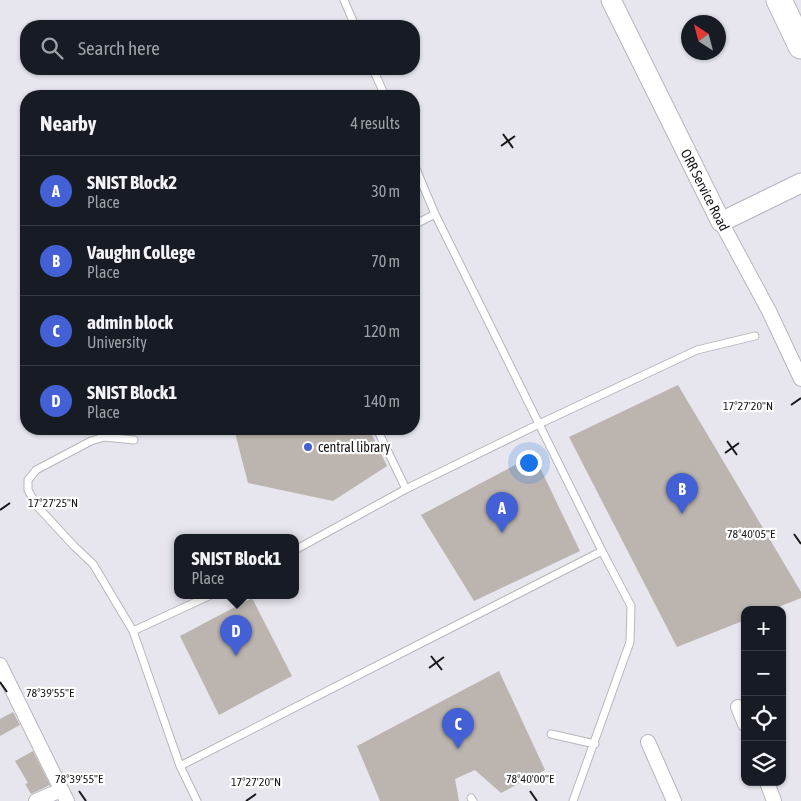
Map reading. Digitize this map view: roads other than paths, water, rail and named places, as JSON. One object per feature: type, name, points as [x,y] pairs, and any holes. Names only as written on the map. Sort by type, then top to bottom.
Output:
[{"type":"highway","points":[[779,0],[801,46]]},
{"type":"main road","name":"ORR Service Road","points":[[611,0],[721,222]]},
{"type":"main road","points":[[721,222],[801,184]]},
{"type":"street","name":"ORR Service Road","points":[[721,222],[769,311],[801,379]]},
{"type":"street","points":[[0,665],[64,795],[36,801]]},
{"type":"street","points":[[738,707],[741,714]]},
{"type":"street","points":[[648,742],[674,801]]},
{"type":"street","points":[[768,786],[774,801]]},
{"type":"lane","points":[[344,0],[352,20]]},
{"type":"lane","points":[[376,75],[382,90]]},
{"type":"lane","points":[[420,178],[435,214],[631,606],[630,642],[573,801]]},
{"type":"lane","points":[[420,222],[435,214]]},
{"type":"lane","points":[[299,548],[406,489],[696,350],[755,336]]},
{"type":"lane","points":[[380,435],[406,489]]},
{"type":"lane","points":[[134,440],[104,437],[91,441],[36,470],[28,480],[28,490],[37,506],[93,564],[133,632],[180,766],[197,801]]},
{"type":"lane","points":[[180,766],[602,551]]},
{"type":"lane","points":[[133,632],[203,599]]},
{"type":"lane","points":[[551,734],[595,744]]},
{"type":"place","name":"central library","points":[[308,447]]},
{"type":"place","name":"Vaughn College","points":[[682,514]]},
{"type":"place","name":"SNIST Block2","points":[[502,533]]},
{"type":"place","name":"SNIST Block1","points":[[236,656]]},
{"type":"place","name":"admin block","points":[[458,749]]}]
